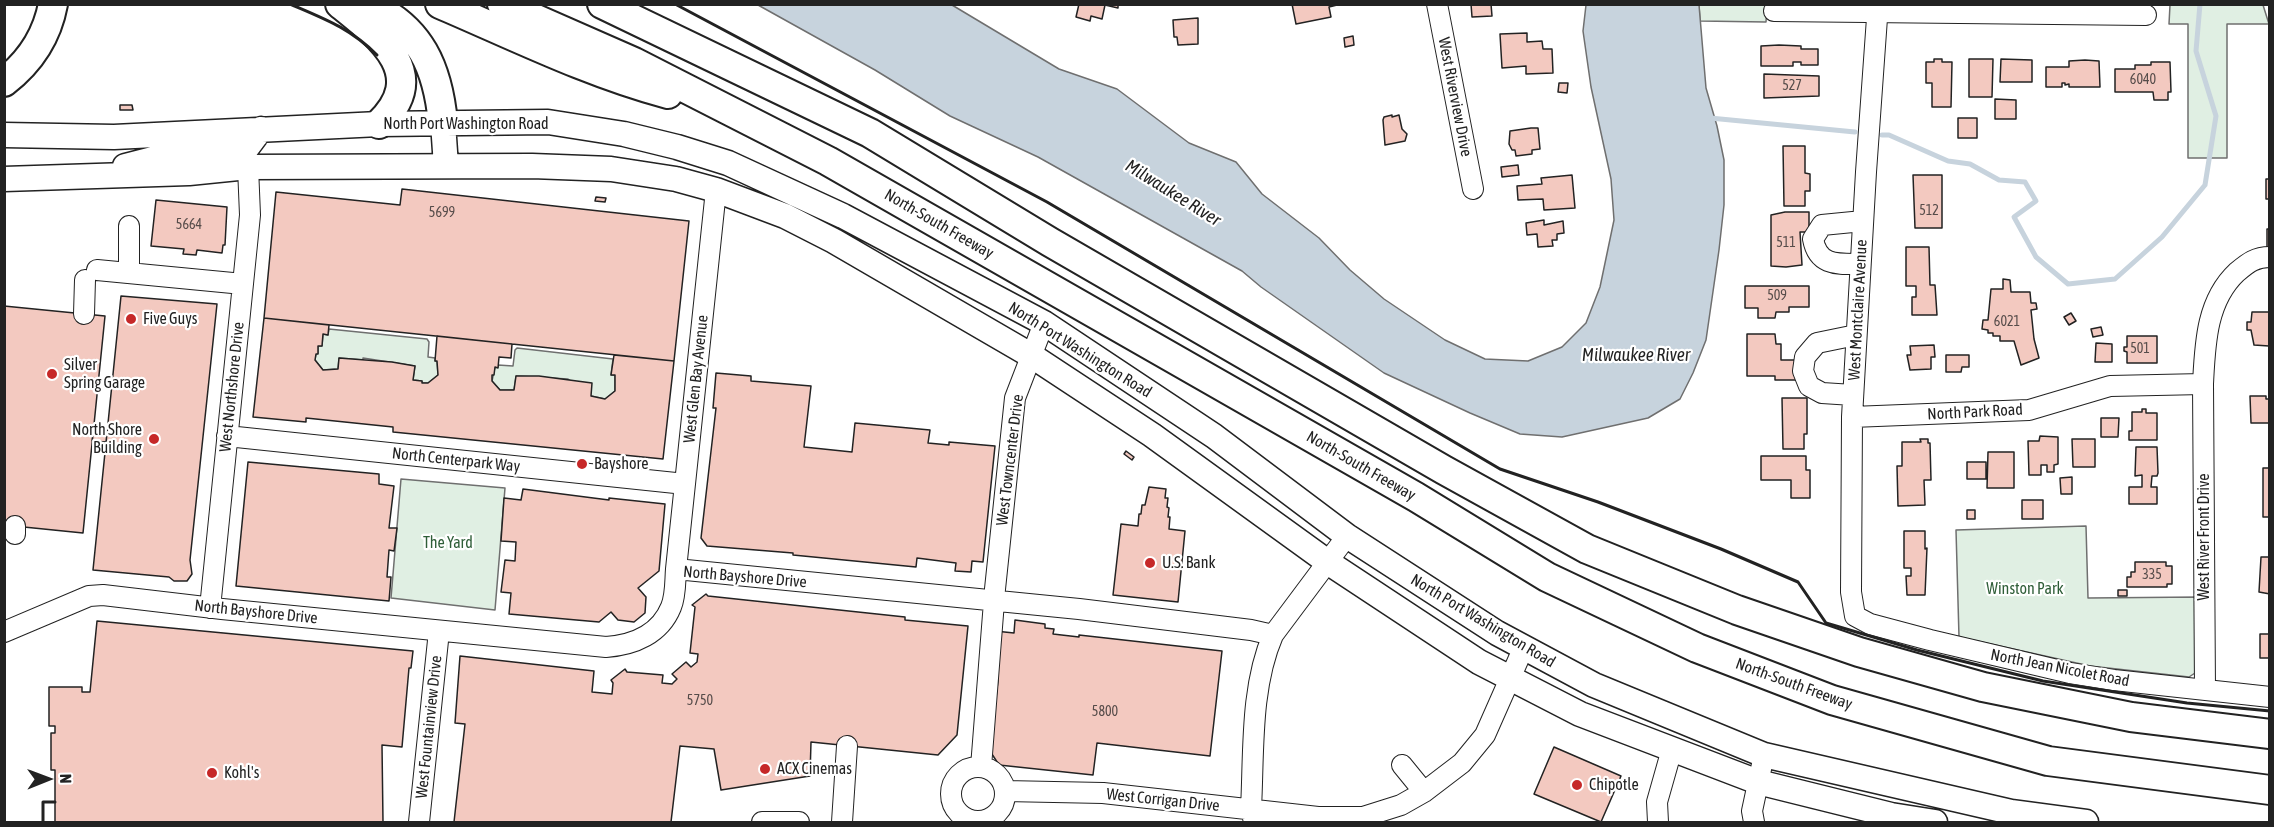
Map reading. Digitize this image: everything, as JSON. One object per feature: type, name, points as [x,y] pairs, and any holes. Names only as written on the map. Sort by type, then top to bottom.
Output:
[{"type":"highway","points":[[4,82],[17,71],[40,43],[48,25],[53,4]]},
{"type":"highway","points":[[340,4],[383,41],[396,58],[401,84],[393,109],[379,124]]},
{"type":"highway","points":[[367,4],[408,32],[422,50],[436,77],[443,123]]},
{"type":"highway","points":[[440,4],[620,80],[728,110]]},
{"type":"highway","name":"North-South Freeway","points":[[502,4],[634,62],[828,161],[1416,497],[1547,577],[1697,648],[1832,700],[2048,761],[2270,790]]},
{"type":"highway","points":[[602,4],[870,133]]},
{"type":"highway","points":[[642,4],[870,133],[1050,242],[1444,470],[1587,549],[1737,609],[1859,652],[1983,687],[2131,717],[2270,735]]},
{"type":"main road","name":"North Port Washington Road","points":[[4,135],[114,137],[379,124],[548,122],[624,134],[728,163],[843,216],[1044,323],[1214,436],[1347,536],[1523,649],[1594,685],[1764,755],[2011,812],[2086,822]]},
{"type":"main road","points":[[443,123],[446,166]]},
{"type":"main road","points":[[104,176],[130,164],[148,159],[246,149],[261,129]]},
{"type":"main road","name":"North Port Washington Road","points":[[4,179],[189,173],[248,167],[532,166],[611,170],[676,179],[716,190],[784,216],[834,241],[1032,356],[1152,435],[1329,563],[1479,662],[1580,714],[1758,782],[1891,815],[1935,822]]},
{"type":"street","name":"West Riverview Drive","points":[[1437,4],[1473,189]]},
{"type":"street","points":[[1774,11],[1878,8],[2146,15]]},
{"type":"street","name":"West Montclaire Avenue","points":[[1855,616],[1851,592],[1852,417],[1878,8]]},
{"type":"street","name":"West Northshore Drive","points":[[210,608],[250,215],[248,167]]},
{"type":"street","name":"West Glen Bay Avenue","points":[[676,569],[716,190]]},
{"type":"street","points":[[1860,264],[1825,261],[1815,251],[1813,239],[1822,225],[1841,225],[1863,221]]},
{"type":"street","points":[[129,226],[129,273]]},
{"type":"street","name":"West River Front Drive","points":[[2205,690],[2203,384],[2205,339],[2212,310],[2224,287],[2249,262],[2260,257],[2270,257]]},
{"type":"street","points":[[84,314],[91,275],[129,273],[243,284]]},
{"type":"street","name":"West Towncenter Drive","points":[[981,767],[994,602],[1015,398],[1044,323]]},
{"type":"street","points":[[1853,395],[1822,393],[1809,386],[1803,371],[1805,357],[1817,343],[1856,335]]},
{"type":"street","name":"North Park Road","points":[[1852,417],[2029,410],[2110,386],[2203,384]]},
{"type":"street","name":"North Centerpark Way","points":[[227,436],[685,484]]},
{"type":"street","points":[[1253,816],[1258,697],[1263,661],[1274,635],[1347,536]]},
{"type":"street","name":"North Bayshore Drive","points":[[4,632],[98,595],[439,631],[606,647],[621,646],[651,633],[666,616],[673,599],[676,569],[1079,609],[1251,630],[1274,635]]},
{"type":"street","name":"North Jean Nicolet Road","points":[[1855,616],[1870,624],[2091,677],[2270,697]]},
{"type":"street","name":"West Fountainview Drive","points":[[419,822],[439,631]]},
{"type":"street","name":"West Corrigan Drive","points":[[1005,791],[1103,793],[1253,816],[1363,817],[1401,805],[1424,792],[1462,763],[1485,735],[1523,649]]},
{"type":"street","points":[[842,822],[847,746]]},
{"type":"street","points":[[1658,822],[1657,802],[1672,749]]},
{"type":"street","points":[[1749,819],[1764,755]]},
{"type":"street","points":[[1402,765],[1424,792]]},
{"type":"street","points":[[981,767],[997,774],[1003,782],[1005,791],[1005,799],[996,814],[981,820],[961,819],[954,804],[952,786],[963,771],[981,767]]},
{"type":"street","points":[[762,822],[799,822]]},
{"type":"green space","points":[[1699,5],[1767,5],[1766,22],[1700,21]]},
{"type":"green space","points":[[2170,5],[2263,5],[2269,24],[2227,24],[2227,158],[2188,158],[2188,24],[2169,24]]},
{"type":"green space","points":[[329,329],[427,339],[429,342],[428,357],[435,358],[437,361],[438,375],[428,383],[422,383],[422,381],[413,380],[415,366],[363,358],[363,360],[339,358],[338,369],[323,370],[315,360],[318,346],[322,346],[323,334],[328,335]]},
{"type":"green space","points":[[517,348],[613,359],[611,375],[615,375],[615,391],[605,399],[591,396],[568,379],[516,376],[514,390],[500,390],[492,381],[495,367],[498,365],[513,366]]},
{"type":"green space","name":"The Yard","points":[[401,479],[505,488],[495,610],[391,598]]},
{"type":"green space","name":"Winston Park","points":[[2086,526],[2088,598],[2199,597],[2195,673],[2189,677],[2090,666],[1959,637],[1956,530]]},
{"type":"water","name":"Milwaukee River","points":[[758,5],[952,5],[1059,69],[1117,89],[1189,143],[1236,162],[1262,194],[1319,238],[1350,270],[1384,299],[1445,340],[1485,359],[1528,361],[1562,347],[1586,323],[1600,287],[1614,220],[1611,179],[1591,87],[1583,31],[1586,5],[1699,5],[1706,88],[1724,160],[1724,205],[1706,340],[1680,399],[1648,418],[1562,437],[1520,434],[1384,373],[1261,287],[1242,271],[1038,157],[950,116],[875,70]]},
{"type":"building","points":[[1079,4],[1118,4],[1118,8],[1105,5],[1102,19],[1091,16],[1090,21],[1076,17]]},
{"type":"building","points":[[1292,4],[1341,4],[1329,7],[1331,17],[1296,24]]},
{"type":"building","points":[[1471,4],[1491,4],[1492,16],[1472,17]]},
{"type":"building","points":[[1198,18],[1198,44],[1178,45],[1177,37],[1174,37],[1173,20]]},
{"type":"building","points":[[1527,33],[1527,42],[1542,41],[1543,49],[1552,49],[1553,73],[1526,74],[1526,66],[1502,68],[1500,34]]},
{"type":"building","points":[[1353,36],[1354,45],[1345,47],[1344,38]]},
{"type":"building","points":[[1779,45],[1818,49],[1818,65],[1801,65],[1801,62],[1793,62],[1793,66],[1761,66],[1761,46]]},
{"type":"building","points":[[1934,59],[1952,62],[1951,107],[1932,107],[1932,83],[1926,83],[1926,62],[1934,62]]},
{"type":"building","points":[[1969,59],[1993,59],[1992,97],[1969,97]]},
{"type":"building","points":[[2001,59],[2032,60],[2032,82],[2000,82]]},
{"type":"building","points":[[2069,61],[2099,61],[2100,87],[2069,87],[2069,84],[2062,83],[2062,87],[2046,87],[2046,67],[2069,67]]},
{"type":"building","points":[[2151,62],[2170,62],[2171,92],[2168,92],[2168,100],[2154,100],[2153,92],[2115,92],[2115,69],[2135,69],[2135,65],[2151,65]]},
{"type":"building","points":[[1764,74],[1819,76],[1819,96],[1764,98]]},
{"type":"building","points":[[1559,83],[1568,83],[1567,93],[1558,92]]},
{"type":"building","points":[[1995,99],[2016,100],[2016,119],[1995,119]]},
{"type":"building","points":[[120,105],[132,105],[133,110],[120,110]]},
{"type":"building","points":[[1392,115],[1392,117],[1399,115],[1402,129],[1407,134],[1405,141],[1385,145],[1383,120],[1384,117]]},
{"type":"building","points":[[1958,118],[1977,118],[1977,138],[1958,138]]},
{"type":"building","points":[[1538,128],[1540,149],[1532,150],[1532,154],[1516,156],[1515,150],[1512,150],[1509,144],[1510,131]]},
{"type":"building","points":[[1783,146],[1805,146],[1805,173],[1810,174],[1810,191],[1805,191],[1805,206],[1784,206]]},
{"type":"building","points":[[1518,165],[1519,175],[1502,177],[1501,167]]},
{"type":"building","points":[[1572,175],[1575,208],[1544,210],[1543,199],[1518,200],[1517,186],[1542,184],[1541,178]]},
{"type":"building","points":[[1913,175],[1942,175],[1942,228],[1915,228]]},
{"type":"building","points":[[2266,179],[2270,179],[2270,199],[2266,199]]},
{"type":"building","points":[[402,189],[689,221],[674,361],[264,318],[276,192],[400,205]]},
{"type":"building","points":[[596,197],[606,198],[605,202],[595,201]]},
{"type":"building","points":[[156,200],[227,207],[225,245],[223,245],[222,253],[197,250],[196,255],[183,254],[184,249],[151,246]]},
{"type":"building","points":[[1785,212],[1809,212],[1809,232],[1800,232],[1802,265],[1771,266],[1771,215]]},
{"type":"building","points":[[1544,220],[1544,225],[1563,221],[1564,233],[1557,234],[1557,240],[1552,240],[1553,246],[1538,247],[1537,234],[1527,235],[1526,223]]},
{"type":"building","points":[[2267,229],[2270,229],[2270,250],[2267,250]]},
{"type":"building","points":[[1906,247],[1929,247],[1930,285],[1935,285],[1937,315],[1912,315],[1912,297],[1916,297],[1916,286],[1906,286]]},
{"type":"building","points":[[2003,279],[2010,280],[2011,292],[2030,292],[2031,303],[2036,303],[2037,309],[2031,310],[2034,339],[2039,358],[2021,365],[2014,341],[2000,341],[2000,336],[1993,336],[1993,333],[1982,329],[1983,320],[1988,320],[1991,289],[2003,289]]},
{"type":"building","points":[[1745,286],[1809,286],[1809,307],[1789,307],[1789,312],[1776,312],[1775,318],[1758,318],[1758,308],[1745,308]]},
{"type":"building","name":"North Shore Building","points":[[121,296],[217,304],[190,560],[192,574],[187,581],[174,581],[169,577],[93,570]]},
{"type":"building","name":"Silver Spring Garage","points":[[4,306],[105,316],[83,533],[4,525]]},
{"type":"building","points":[[2252,312],[2270,312],[2269,346],[2254,345],[2251,330],[2247,330],[2247,322],[2251,322]]},
{"type":"building","points":[[2071,313],[2076,321],[2069,325],[2064,317]]},
{"type":"building","points":[[264,318],[329,325],[328,335],[323,334],[322,346],[318,346],[315,360],[323,370],[338,369],[339,358],[392,362],[415,366],[413,380],[422,381],[422,383],[428,383],[438,375],[437,361],[435,361],[437,336],[512,344],[511,358],[499,357],[498,368],[495,367],[494,375],[492,375],[492,381],[500,390],[514,390],[516,376],[539,376],[592,383],[591,396],[605,399],[615,391],[615,375],[611,375],[614,355],[674,361],[663,459],[393,432],[393,427],[306,418],[306,422],[253,417]]},
{"type":"building","points":[[2101,327],[2103,335],[2093,337],[2091,329]]},
{"type":"building","points":[[1747,334],[1775,334],[1776,344],[1781,344],[1781,360],[1798,360],[1798,380],[1775,380],[1775,376],[1747,376]]},
{"type":"building","points":[[2127,336],[2157,336],[2157,363],[2127,363],[2127,352],[2124,351],[2124,347],[2127,347]]},
{"type":"building","points":[[2096,343],[2112,344],[2112,362],[2095,362]]},
{"type":"building","points":[[1934,345],[1935,357],[1931,357],[1931,369],[1910,370],[1907,355],[1911,355],[1910,346]]},
{"type":"building","points":[[1946,355],[1969,355],[1969,367],[1962,367],[1961,372],[1946,372]]},
{"type":"building","points":[[716,373],[751,376],[751,381],[811,386],[804,447],[852,452],[855,423],[930,430],[928,443],[949,445],[949,442],[995,446],[983,562],[972,561],[971,572],[955,571],[956,563],[917,558],[916,567],[707,546],[701,538],[716,408],[713,408]]},
{"type":"building","points":[[2250,396],[2266,396],[2266,399],[2270,399],[2270,423],[2251,423]]},
{"type":"building","points":[[1782,398],[1807,398],[1807,434],[1804,434],[1804,449],[1783,449]]},
{"type":"building","points":[[2142,409],[2146,409],[2146,413],[2157,413],[2157,440],[2129,440],[2129,431],[2132,431],[2132,412],[2142,412]]},
{"type":"building","points":[[2101,418],[2119,418],[2118,437],[2101,437]]},
{"type":"building","points":[[93,432],[107,433],[106,442],[92,441]]},
{"type":"building","points":[[2040,436],[2058,437],[2058,464],[2054,465],[2054,472],[2047,472],[2047,465],[2041,465],[2041,475],[2029,475],[2028,441],[2039,441]]},
{"type":"building","points":[[1920,439],[1928,439],[1930,443],[1931,480],[1924,480],[1925,505],[1898,506],[1897,466],[1902,466],[1902,442],[1921,442]]},
{"type":"building","points":[[2072,439],[2095,439],[2095,467],[2073,467]]},
{"type":"building","points":[[2136,447],[2157,447],[2158,473],[2157,476],[2152,476],[2151,487],[2157,487],[2157,504],[2129,504],[2129,487],[2142,487],[2142,475],[2135,476]]},
{"type":"building","points":[[1126,451],[1134,457],[1132,460],[1124,454]]},
{"type":"building","points":[[1988,452],[2014,452],[2014,488],[1987,488]]},
{"type":"building","points":[[1761,456],[1806,456],[1806,470],[1810,470],[1810,498],[1791,498],[1791,480],[1761,480]]},
{"type":"building","points":[[248,462],[379,474],[379,484],[394,486],[389,528],[397,528],[394,551],[389,550],[387,577],[391,577],[389,601],[236,586]]},
{"type":"building","points":[[1967,462],[1986,462],[1986,479],[1967,479]]},
{"type":"building","points":[[2263,468],[2270,468],[2270,517],[2263,517]]},
{"type":"building","points":[[2072,477],[2072,494],[2061,494],[2060,478]]},
{"type":"building","name":"U.S. Bank","points":[[1149,487],[1166,489],[1165,498],[1168,498],[1168,517],[1170,517],[1169,529],[1185,531],[1178,602],[1113,595],[1121,524],[1138,526],[1139,514],[1141,514],[1142,505],[1145,505]]},
{"type":"building","points":[[523,489],[609,500],[609,498],[665,504],[659,571],[638,588],[646,597],[645,613],[634,622],[618,620],[611,612],[599,622],[509,614],[511,593],[501,592],[505,560],[515,561],[516,542],[501,541],[504,498],[521,500]]},
{"type":"building","points":[[2022,500],[2043,500],[2043,519],[2022,519]]},
{"type":"building","points":[[1967,510],[1975,510],[1975,519],[1967,519]]},
{"type":"building","points":[[1904,531],[1925,531],[1925,549],[1927,548],[1925,595],[1907,595],[1906,576],[1911,576],[1911,568],[1904,568]]},
{"type":"building","points":[[2261,557],[2270,557],[2270,594],[2259,592]]},
{"type":"building","points":[[2135,562],[2166,562],[2166,566],[2172,566],[2172,584],[2167,584],[2167,587],[2127,587],[2127,577],[2131,577],[2131,572],[2135,572]]},
{"type":"building","points":[[2118,590],[2127,590],[2127,596],[2118,596]]},
{"type":"building","points":[[706,594],[968,626],[957,735],[938,755],[811,742],[810,776],[721,790],[714,749],[680,746],[671,822],[454,822],[465,724],[455,723],[460,656],[594,671],[592,692],[612,694],[611,680],[625,669],[627,672],[663,675],[662,683],[672,684],[677,679],[672,674],[686,662],[691,667],[697,662],[698,654],[690,653],[695,607],[692,605]]},
{"type":"building","points":[[1015,620],[1045,624],[1045,628],[1054,629],[1053,634],[1222,651],[1210,756],[1097,743],[1093,775],[999,765],[990,751],[998,680],[989,679],[995,631],[1014,633]]},
{"type":"building","points":[[97,621],[413,651],[411,668],[409,668],[402,747],[382,745],[383,822],[55,822],[55,770],[51,770],[51,733],[55,733],[55,726],[49,726],[49,687],[82,687],[82,692],[90,692]]},
{"type":"building","points":[[2260,634],[2270,634],[2270,658],[2260,658]]},
{"type":"building","name":"Chipotle","points":[[1554,747],[1621,776],[1601,822],[1534,794]]},
{"type":"waterway","points":[[1882,135],[1889,135],[1948,161],[1970,164],[1999,180],[2025,182],[2036,201],[2014,217],[2036,257],[2068,284],[2115,279],[2162,237],[2205,185],[2216,116],[2196,51],[2200,4]]},
{"type":"waterway","points":[[1710,118],[1855,132]]},
{"type":"wall","points":[[290,4],[347,31],[377,55]]},
{"type":"wall","points":[[675,4],[1047,202],[1500,469],[1598,502],[1721,549],[1798,582],[1826,623],[1917,650],[2043,681],[2187,703],[2270,711]]},
{"type":"wall","points":[[43,822],[43,802],[55,802]]},
{"type":"place","name":"Five Guys","points":[[131,319]]},
{"type":"place","name":"Silver Spring Garage","points":[[52,374]]},
{"type":"place","name":"North Shore Building","points":[[154,439]]},
{"type":"place","name":"Bayshore","points":[[582,464]]},
{"type":"place","name":"U.S. Bank","points":[[1150,563]]},
{"type":"place","name":"ACX Cinemas","points":[[765,769]]},
{"type":"place","name":"Kohl's","points":[[212,773]]},
{"type":"place","name":"Chipotle","points":[[1577,785]]}]
